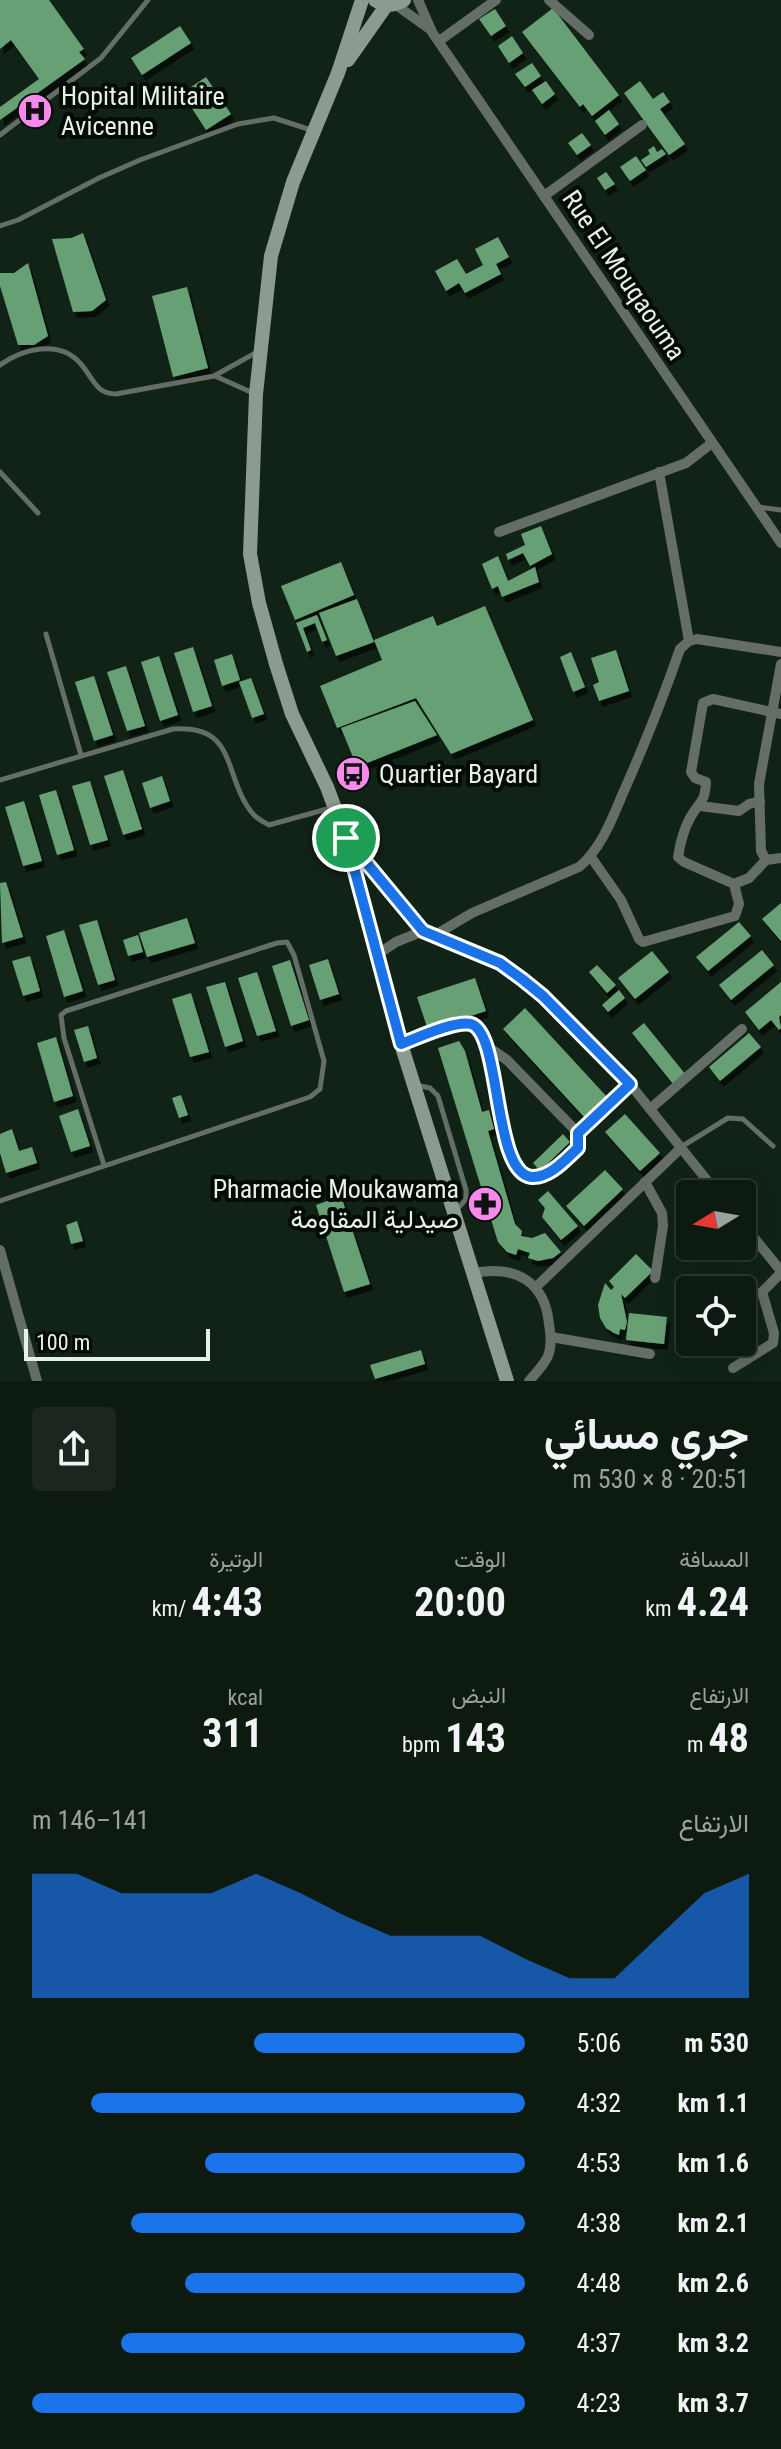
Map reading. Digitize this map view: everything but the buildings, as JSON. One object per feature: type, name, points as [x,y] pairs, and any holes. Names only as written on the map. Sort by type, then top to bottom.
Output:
[{"type":"main road","points":[[362,0],[338,73],[278,227],[267,278],[256,394],[250,554],[259,603],[292,714],[346,838],[375,956],[401,1044],[507,1381]]},
{"type":"main road","points":[[338,73],[390,3]]},
{"type":"street","name":"Rue El Mouqaouma","points":[[418,0],[436,36],[781,543]]},
{"type":"street","points":[[436,36],[496,0]]},
{"type":"street","points":[[549,0],[589,35]]},
{"type":"street","name":"Rue El Mouqaouma","points":[[390,3],[436,36]]},
{"type":"street","points":[[544,196],[642,125]]},
{"type":"street","points":[[499,532],[686,463],[712,443]]},
{"type":"street","points":[[659,472],[689,641]]},
{"type":"street","points":[[435,935],[472,913],[579,867],[591,857],[610,824],[644,746],[680,649],[689,641],[697,639],[781,652]]},
{"type":"street","points":[[766,860],[761,851],[759,784],[777,713],[781,664]]},
{"type":"street","points":[[777,713],[713,699],[703,703],[691,772],[695,778],[706,782],[703,801],[689,819],[678,857],[734,884],[749,878],[766,860],[781,858]]},
{"type":"street","points":[[700,806],[744,811],[749,804],[760,801]]},
{"type":"street","points":[[346,838],[423,931],[500,963],[543,996],[630,1084],[707,1180]]},
{"type":"street","points":[[591,857],[621,900],[643,942],[735,916],[739,904],[734,884]]},
{"type":"street","points":[[375,956],[396,942],[423,931]]},
{"type":"street","points":[[401,1044],[467,1024],[482,1031],[510,1151],[526,1175],[542,1175],[560,1165],[578,1148],[578,1133],[507,1060],[488,1047]]},
{"type":"street","points":[[650,1109],[742,1029]]},
{"type":"street","points":[[578,1133],[630,1084]]},
{"type":"street","points":[[536,1287],[681,1148]]},
{"type":"street","points":[[645,1182],[662,1213],[655,1278]]},
{"type":"street","points":[[733,1368],[773,1343],[774,1333],[762,1292],[781,1272],[756,1241]]},
{"type":"street","points":[[0,1250],[37,1381]]},
{"type":"street","points":[[474,1273],[498,1269],[518,1274],[536,1287],[548,1314],[551,1337],[549,1354],[529,1381]]},
{"type":"street","points":[[551,1337],[650,1354]]},
{"type":"lane","points":[[0,135],[101,58],[148,0]]},
{"type":"lane","points":[[0,226],[113,172],[238,124],[274,118],[315,131]]},
{"type":"lane","points":[[0,365],[12,356],[48,348],[79,361],[97,388],[107,394],[214,376],[260,351]]},
{"type":"lane","points":[[214,376],[256,394]]},
{"type":"lane","points":[[0,472],[38,513]]},
{"type":"lane","points":[[756,506],[781,510]]},
{"type":"lane","points":[[46,634],[81,755]]},
{"type":"lane","points":[[0,780],[173,729],[192,727],[209,733],[222,746],[253,815],[269,825],[335,807]]},
{"type":"lane","points":[[0,1201],[310,1097],[320,1089],[324,1061],[294,955],[287,942],[247,952],[61,1015],[64,1038],[104,1165]]},
{"type":"lane","points":[[681,1148],[728,1118],[743,1119],[773,1146]]},
{"type":"place","name":"Hopital Militaire Avicenne","points":[[35,111]]},
{"type":"place","name":"Quartier Bayard","points":[[353,774]]},
{"type":"place","name":"Pharmacie Moukawama صيدلية المقاومة","points":[[485,1204]]},
{"type":"route","points":[[346,838],[423,931],[500,963],[522,979],[543,996],[630,1084],[578,1133],[578,1148],[560,1165],[534,1177],[526,1175],[518,1166],[503,1128],[488,1047],[482,1031],[474,1025],[460,1024],[401,1044],[375,956],[346,838]]}]
